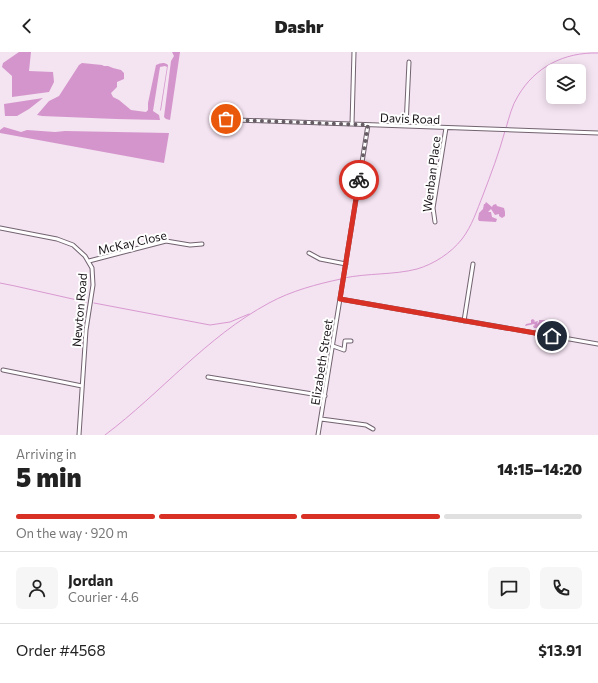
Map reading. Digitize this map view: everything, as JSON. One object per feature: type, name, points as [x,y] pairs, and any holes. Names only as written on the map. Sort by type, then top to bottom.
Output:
[{"type":"street","points":[[352,124],[354,52]]},
{"type":"street","points":[[406,126],[409,62]]},
{"type":"street","name":"Davis Road","points":[[221,117],[237,120],[598,133]]},
{"type":"street","name":"Elizabeth Street","points":[[318,435],[368,125]]},
{"type":"street","name":"Wenban Place","points":[[435,222],[433,208],[446,128]]},
{"type":"street","name":"Newton Road","points":[[0,228],[66,242],[79,249],[89,261],[92,268],[93,281],[86,330],[79,435]]},
{"type":"street","name":"McKay Close","points":[[89,261],[166,241],[190,245],[202,244]]},
{"type":"street","points":[[309,253],[318,259],[346,264]]},
{"type":"street","points":[[464,321],[472,264]]},
{"type":"street","points":[[340,299],[598,344]]},
{"type":"street","points":[[333,346],[344,350],[345,341],[351,341]]},
{"type":"street","points":[[3,370],[82,386]]},
{"type":"street","points":[[208,377],[325,396]]},
{"type":"street","points":[[321,419],[366,425],[372,429]]},
{"type":"shaded area","points":[[19,52],[31,52],[29,71],[53,72],[54,82],[49,92],[12,97],[12,76],[2,67],[3,63]]},
{"type":"shaded area","points":[[172,52],[180,52],[170,120],[164,117],[171,61],[174,56]]},
{"type":"shaded area","points":[[82,63],[108,66],[121,70],[124,73],[124,79],[117,82],[117,87],[111,93],[113,97],[131,110],[146,112],[148,110],[148,103],[156,65],[165,63],[168,65],[161,110],[160,111],[167,67],[165,66],[160,67],[153,111],[159,115],[160,120],[37,115],[49,101],[59,96],[79,65]]},
{"type":"shaded area","points":[[43,98],[17,116],[5,116],[4,104]]},
{"type":"shaded area","points":[[4,127],[21,132],[27,130],[55,132],[169,133],[164,163],[0,133],[0,130]]},
{"type":"shaded area","points":[[486,202],[492,207],[496,204],[497,206],[504,208],[505,216],[502,218],[499,214],[495,215],[491,209],[488,212],[491,212],[492,217],[497,219],[496,222],[479,221],[479,213],[483,209]]},
{"type":"shaded area","points":[[533,319],[535,321],[534,322],[538,321],[537,324],[539,320],[545,320],[546,325],[540,327],[541,328],[534,328],[534,324],[525,326],[526,324],[531,323],[531,320]]},
{"type":"waterway","points":[[506,128],[512,107],[518,96],[525,86],[542,69],[552,63],[574,55],[598,53]]},
{"type":"waterway","points":[[344,278],[417,269],[436,261],[453,249],[466,234],[474,218],[495,163],[505,131]]},
{"type":"waterway","points":[[105,435],[126,419],[204,349],[246,317],[269,303],[295,291],[341,279]]},
{"type":"waterway","points":[[0,283],[86,302]]},
{"type":"waterway","points":[[94,303],[210,325],[230,322],[249,314]]},
{"type":"way so far","points":[[226,119],[368,125],[359,180]]},
{"type":"route","points":[[359,180],[340,299],[552,336]]}]
